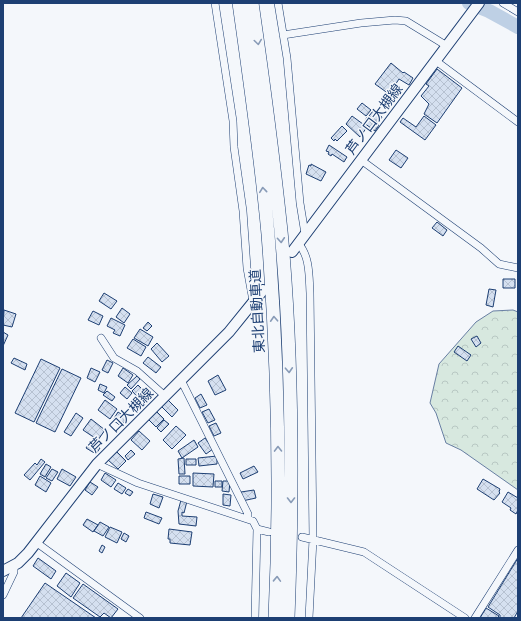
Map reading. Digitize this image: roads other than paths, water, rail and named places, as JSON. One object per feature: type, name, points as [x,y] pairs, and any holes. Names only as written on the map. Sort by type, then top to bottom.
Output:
[{"type":"highway","name":"東北自動車道","points":[[239,3],[261,165],[274,315],[278,459],[278,540],[275,618]]},
{"type":"highway","name":"東北自動車道","points":[[252,3],[274,164],[287,315],[291,460],[288,618]]},
{"type":"main road","name":"芦ノ口大槻線","points":[[292,252],[479,3]]},
{"type":"main road","name":"芦ノ口大槻線","points":[[3,571],[23,558],[37,543],[97,464],[229,332],[263,290]]},
{"type":"street","points":[[215,3],[233,121],[234,147],[243,212],[248,275],[253,301]]},
{"type":"street","points":[[278,3],[287,58],[300,203],[305,234]]},
{"type":"street","points":[[504,3],[518,12]]},
{"type":"street","points":[[283,35],[361,23],[395,20],[406,21],[447,46]]},
{"type":"street","points":[[436,61],[518,122]]},
{"type":"street","points":[[361,160],[481,248],[498,264],[518,268]]},
{"type":"street","points":[[298,243],[303,248],[306,258],[310,293],[313,539],[309,618]]},
{"type":"street","points":[[101,338],[114,358],[137,371],[165,396]]},
{"type":"street","points":[[181,380],[248,514],[248,518]]},
{"type":"street","points":[[97,464],[138,483],[253,520],[257,529],[255,618]]},
{"type":"street","points":[[257,529],[269,532]]},
{"type":"street","points":[[302,537],[364,552],[465,618]]},
{"type":"street","points":[[37,543],[140,618]]},
{"type":"street","points":[[475,618],[518,550]]},
{"type":"street","points":[[3,595],[14,572],[14,565]]},
{"type":"waterway","points":[[469,3],[489,11],[518,27]]}]
